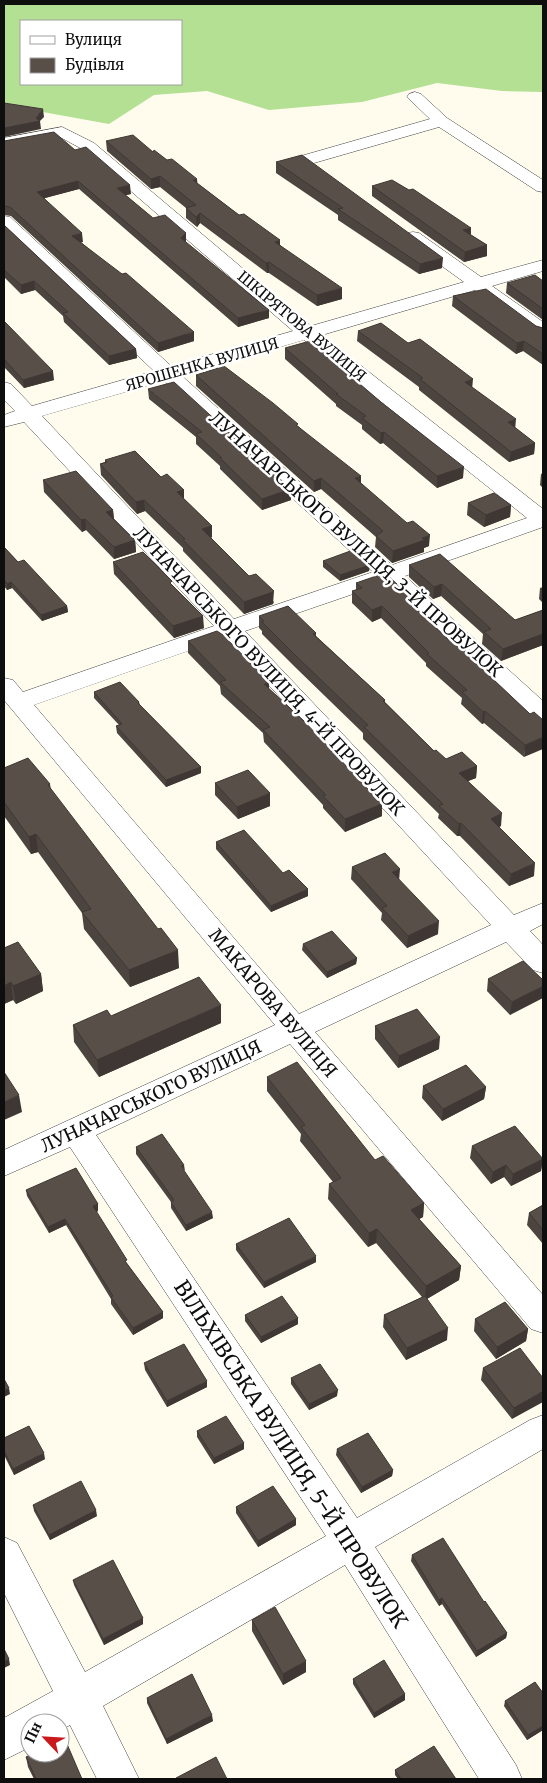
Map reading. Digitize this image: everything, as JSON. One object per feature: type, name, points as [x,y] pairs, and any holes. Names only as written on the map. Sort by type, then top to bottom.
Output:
[{"type":"street","points":[[415,97],[441,121],[543,187]]},
{"type":"street","points":[[323,172],[307,160],[441,121]]},
{"type":"street","name":"ШКІРЯТОВА ВУЛИЦЯ","points":[[4,143],[62,132],[88,146],[307,333],[543,520]]},
{"type":"street","name":"ЛУНАЧАРСЬКОГО ВУЛИЦЯ, 3-Й ПРОВУЛОК","points":[[4,221],[168,374],[543,714]]},
{"type":"street","points":[[396,225],[543,331]]},
{"type":"street","name":"ЯРОШЕНКА ВУЛИЦЯ","points":[[4,421],[543,264]]},
{"type":"street","name":"ЛУНАЧАРСЬКОГО ВУЛИЦЯ, 4-Й ПРОВУЛОК","points":[[4,388],[543,963]]},
{"type":"street","points":[[11,693],[228,628],[543,520]]},
{"type":"street","name":"МАКАРОВА ВУЛИЦЯ","points":[[11,693],[543,1319]]},
{"type":"street","name":"ЛУНАЧАРСЬКОГО ВУЛИЦЯ","points":[[4,1164],[543,913]]},
{"type":"street","name":"ВІЛЬХІВСЬКА ВУЛИЦЯ, 5-Й ПРОВУЛОК","points":[[76,1131],[351,1542],[502,1779]]},
{"type":"street","points":[[53,1713],[543,1431]]},
{"type":"street","points":[[4,1555],[119,1779]]},
{"type":"street","points":[[4,1740],[20,1731]]},
{"type":"green space","points":[[4,4],[543,4],[543,92],[502,91],[437,83],[362,102],[269,110],[207,91],[154,95],[109,124],[4,105]]},
{"type":"building","points":[[4,103],[43,109],[36,118],[40,121],[4,128]]},
{"type":"building","points":[[54,132],[75,150],[86,147],[130,185],[117,188],[153,218],[165,215],[186,233],[181,238],[269,310],[238,318],[78,181],[37,192],[82,233],[72,236],[122,274],[126,273],[194,332],[158,343],[10,207],[4,206],[4,141]]},
{"type":"building","points":[[133,135],[153,152],[154,150],[167,160],[172,159],[197,179],[193,180],[239,215],[244,214],[280,240],[275,242],[342,288],[317,295],[269,262],[266,263],[200,213],[196,217],[186,208],[196,205],[160,176],[151,179],[106,141]]},
{"type":"building","points":[[302,155],[443,258],[420,264],[338,209],[343,208],[276,162]]},
{"type":"building","points":[[392,180],[409,190],[413,189],[471,228],[463,230],[487,245],[465,252],[372,186]]},
{"type":"building","points":[[4,225],[136,349],[109,356],[63,313],[68,312],[34,281],[21,285],[4,270]]},
{"type":"building","points":[[535,275],[543,281],[543,309],[507,283]]},
{"type":"building","points":[[486,289],[536,326],[543,328],[543,354],[524,341],[517,343],[453,296]]},
{"type":"building","points":[[4,321],[53,371],[23,380],[4,359]]},
{"type":"building","points":[[381,323],[408,343],[420,339],[473,379],[465,382],[516,419],[508,422],[535,443],[511,452],[420,379],[423,378],[358,331]]},
{"type":"building","points":[[310,341],[382,403],[464,467],[437,476],[384,432],[381,433],[362,418],[366,416],[336,394],[338,394],[285,348]]},
{"type":"building","points":[[224,366],[273,403],[298,424],[296,425],[361,476],[355,478],[407,523],[413,521],[430,535],[422,538],[425,540],[393,551],[376,536],[383,531],[321,478],[314,481],[196,375]]},
{"type":"building","points":[[174,382],[291,489],[262,499],[196,434],[202,432],[148,389]]},
{"type":"building","points":[[135,451],[161,477],[167,474],[184,490],[177,492],[212,526],[202,529],[249,576],[256,574],[273,592],[244,602],[183,540],[185,539],[144,500],[136,502],[100,464],[107,462],[105,460]]},
{"type":"building","points":[[76,471],[113,510],[106,512],[135,540],[114,547],[85,519],[81,520],[43,480]]},
{"type":"building","points":[[494,493],[511,505],[486,515],[468,503]]},
{"type":"building","points":[[4,547],[18,562],[24,560],[67,606],[41,615],[11,582],[7,584],[4,580]]},
{"type":"building","points":[[353,550],[370,565],[340,575],[323,561]]},
{"type":"building","points":[[143,552],[172,581],[170,583],[203,616],[173,626],[113,562]]},
{"type":"building","points":[[440,554],[515,620],[543,610],[543,634],[503,649],[484,632],[491,629],[442,584],[434,587],[409,565]]},
{"type":"building","points":[[385,573],[410,596],[405,598],[453,644],[460,641],[482,662],[477,664],[530,714],[534,712],[543,720],[543,737],[525,745],[485,711],[483,712],[462,692],[467,690],[427,654],[429,653],[382,606],[372,610],[352,591],[362,588],[356,583]]},
{"type":"building","points":[[288,606],[316,633],[313,634],[385,700],[383,701],[434,751],[436,750],[446,759],[462,752],[477,766],[459,773],[502,813],[491,819],[535,863],[511,874],[461,823],[459,824],[439,806],[443,804],[364,727],[368,725],[262,622],[264,621],[259,616]]},
{"type":"building","points":[[217,631],[269,682],[264,684],[303,720],[382,804],[345,819],[323,796],[326,795],[263,730],[270,727],[220,682],[226,680],[188,641]]},
{"type":"building","points":[[120,682],[201,767],[166,780],[116,726],[122,724],[94,692]]},
{"type":"building","points":[[28,758],[50,784],[48,785],[158,929],[161,928],[178,950],[129,970],[82,912],[91,909],[36,834],[29,837],[4,802],[4,768]]},
{"type":"building","points":[[248,770],[270,793],[237,807],[215,783]]},
{"type":"building","points":[[244,830],[283,873],[289,870],[308,889],[271,906],[216,842]]},
{"type":"building","points":[[385,853],[400,869],[392,872],[439,921],[408,936],[382,908],[387,906],[352,867]]},
{"type":"building","points":[[332,931],[357,958],[327,972],[303,944]]},
{"type":"building","points":[[18,942],[41,974],[13,986],[11,982],[4,986],[4,948]]},
{"type":"building","points":[[523,961],[543,980],[543,986],[512,1002],[488,979]]},
{"type":"building","points":[[199,977],[221,1005],[97,1060],[73,1025],[107,1010],[111,1016]]},
{"type":"building","points":[[417,1009],[440,1037],[399,1056],[375,1026]]},
{"type":"building","points":[[297,1062],[375,1160],[383,1156],[424,1203],[411,1210],[461,1266],[426,1286],[377,1229],[369,1233],[329,1184],[341,1178],[301,1127],[305,1125],[267,1077]]},
{"type":"building","points":[[466,1065],[486,1087],[443,1109],[423,1086]]},
{"type":"building","points":[[4,1072],[19,1095],[4,1102]]},
{"type":"building","points":[[515,1126],[543,1159],[513,1174],[506,1165],[493,1172],[472,1146]]},
{"type":"building","points":[[162,1134],[184,1165],[181,1166],[212,1212],[186,1225],[171,1202],[174,1200],[136,1147]]},
{"type":"building","points":[[76,1168],[98,1204],[93,1206],[127,1260],[125,1261],[163,1312],[133,1328],[111,1297],[113,1296],[65,1219],[48,1227],[26,1190]]},
{"type":"building","points":[[543,1205],[543,1230],[529,1213]]},
{"type":"building","points":[[289,1218],[316,1256],[264,1282],[236,1244]]},
{"type":"building","points":[[282,1296],[298,1318],[261,1337],[245,1315]]},
{"type":"building","points":[[425,1296],[448,1328],[407,1348],[384,1315]]},
{"type":"building","points":[[505,1302],[528,1329],[497,1347],[475,1319]]},
{"type":"building","points":[[184,1344],[207,1381],[167,1401],[144,1363]]},
{"type":"building","points":[[520,1348],[543,1378],[543,1391],[514,1408],[483,1368]]},
{"type":"building","points":[[320,1364],[338,1390],[309,1404],[291,1378]]},
{"type":"building","points":[[4,1379],[9,1388],[4,1391]]},
{"type":"building","points":[[226,1416],[244,1443],[214,1458],[197,1431]]},
{"type":"building","points":[[29,1426],[44,1453],[13,1469],[4,1451],[4,1438]]},
{"type":"building","points":[[368,1433],[393,1470],[362,1487],[337,1449]]},
{"type":"building","points":[[81,1481],[96,1510],[49,1535],[33,1505]]},
{"type":"building","points":[[273,1486],[296,1519],[258,1541],[236,1507]]},
{"type":"building","points":[[443,1538],[484,1602],[507,1633],[477,1651],[442,1598],[439,1600],[412,1555]]},
{"type":"building","points":[[113,1560],[143,1618],[103,1639],[73,1580]]},
{"type":"building","points":[[275,1607],[306,1661],[283,1674],[252,1620]]},
{"type":"building","points":[[4,1649],[9,1659],[4,1662]]},
{"type":"building","points":[[384,1660],[405,1694],[374,1713],[353,1679]]},
{"type":"building","points":[[192,1674],[212,1715],[166,1739],[147,1698]]},
{"type":"building","points":[[535,1682],[543,1693],[543,1726],[528,1735],[505,1701]]},
{"type":"building","points":[[434,1746],[456,1779],[401,1779],[395,1770]]},
{"type":"building","points":[[70,1751],[82,1779],[36,1779],[29,1763],[70,1763]]},
{"type":"building","points":[[216,1757],[227,1779],[176,1779],[176,1778]]}]
